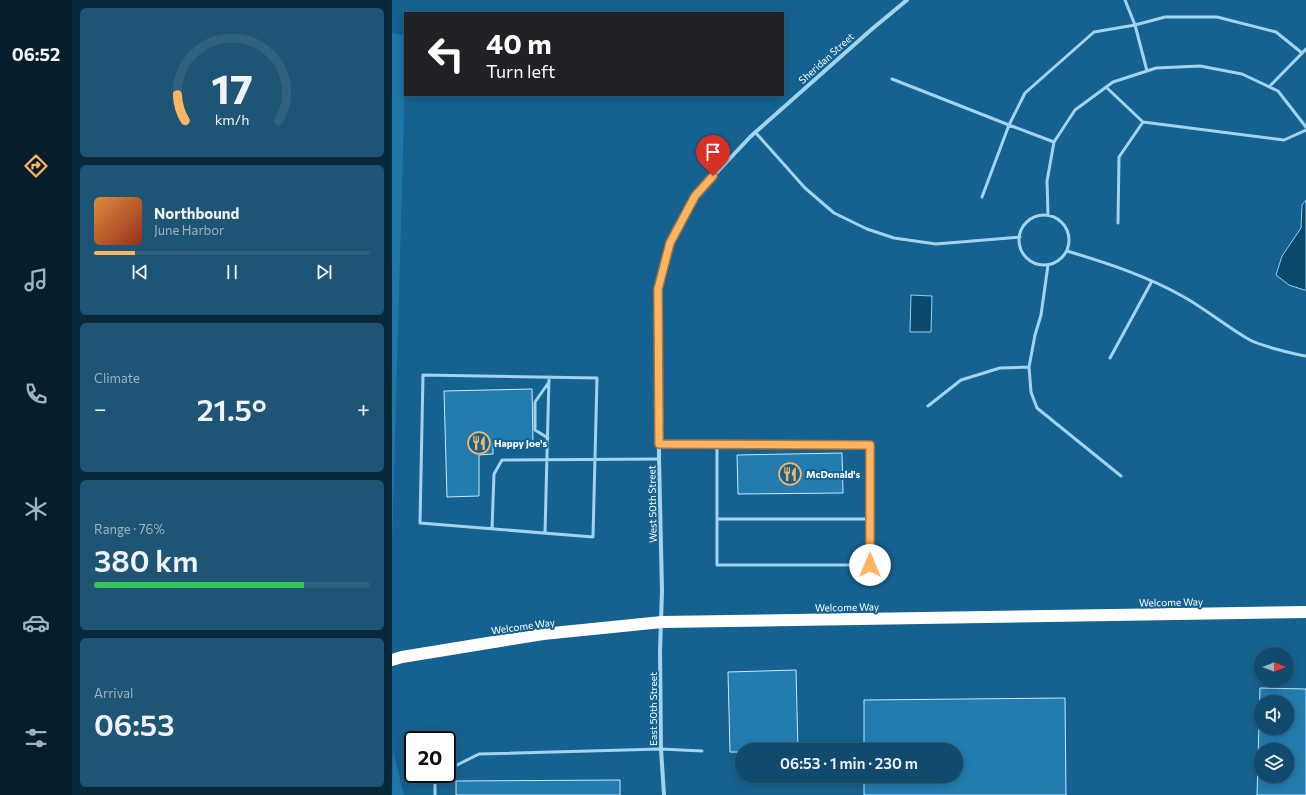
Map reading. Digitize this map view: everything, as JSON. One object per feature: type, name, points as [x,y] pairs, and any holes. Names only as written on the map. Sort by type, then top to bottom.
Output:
[{"type":"highway","name":"Welcome Way","points":[[392,660],[402,657],[542,634],[662,622],[1306,612]]},
{"type":"street","name":"Sheridan Street","points":[[670,243],[695,196],[755,132],[872,28],[907,0]]},
{"type":"street","name":"West 50th Street","points":[[662,622],[658,289],[670,243]]},
{"type":"street","name":"East 50th Street","points":[[662,622],[660,650],[661,749],[664,795]]},
{"type":"lane","points":[[1125,0],[1136,25],[1147,71]]},
{"type":"lane","points":[[982,197],[1009,125],[1025,93],[1094,32],[1136,25],[1165,17],[1217,17],[1276,32],[1302,53]]},
{"type":"lane","points":[[1269,87],[1306,49]]},
{"type":"lane","points":[[1048,215],[1047,181],[1054,142],[1075,110],[1113,82],[1156,68],[1200,66],[1242,74],[1278,91],[1306,127]]},
{"type":"lane","points":[[892,79],[1054,142]]},
{"type":"lane","points":[[1106,87],[1143,122],[1284,140],[1306,130]]},
{"type":"lane","points":[[1118,223],[1119,156],[1143,122]]},
{"type":"lane","points":[[755,132],[805,188],[828,208],[834,213],[867,229],[894,238],[936,244],[1020,237]]},
{"type":"lane","points":[[1040,215],[1048,215],[1056,217],[1062,222],[1069,236],[1069,243],[1067,251],[1062,258],[1048,265],[1040,265],[1027,258],[1020,245],[1020,237],[1022,229],[1026,223],[1040,215]]},
{"type":"lane","points":[[1067,251],[1116,265],[1152,281],[1184,297],[1252,341],[1296,355],[1306,356]]},
{"type":"lane","points":[[1048,265],[1041,315],[1035,335],[1029,367],[1031,392],[1037,408],[1121,476]]},
{"type":"lane","points":[[1110,358],[1152,281]]},
{"type":"lane","points":[[928,406],[961,380],[1000,368],[1029,367]]},
{"type":"lane","points":[[423,375],[549,377],[597,378],[593,537],[420,523],[423,375]]},
{"type":"lane","points":[[545,533],[549,377]]},
{"type":"lane","points":[[548,438],[535,430],[535,402],[549,382]]},
{"type":"lane","points":[[659,444],[870,445],[870,565],[718,565],[718,445]]},
{"type":"lane","points":[[492,529],[494,474],[502,460],[659,459]]},
{"type":"lane","points":[[718,519],[870,519]]},
{"type":"lane","points":[[456,766],[479,754],[661,749],[702,751]]},
{"type":"lane","points":[[435,795],[436,783]]},
{"type":"shaded area","points":[[392,33],[404,35],[405,96],[392,545]]},
{"type":"shaded area","points":[[1306,200],[1306,290],[1304,290],[1289,285],[1276,275],[1282,256],[1301,228],[1302,205]]},
{"type":"shaded area","points":[[911,295],[932,296],[931,332],[910,332]]},
{"type":"shaded area","points":[[393,751],[404,795],[392,795]]},
{"type":"building","name":"Happy Joe's","points":[[532,389],[533,443],[493,444],[493,454],[479,455],[479,496],[447,497],[444,391]]},
{"type":"building","name":"McDonald's","points":[[842,453],[843,493],[738,494],[737,455]]},
{"type":"building","points":[[796,670],[798,743],[735,743],[735,752],[730,752],[728,672]]},
{"type":"building","points":[[1260,688],[1306,689],[1306,795],[1257,795],[1257,783],[1294,783],[1294,743],[1258,743],[1259,735],[1294,735],[1294,695],[1260,695]]},
{"type":"building","points":[[1065,698],[1066,795],[864,795],[864,783],[963,783],[963,743],[864,743],[864,700]]},
{"type":"building","points":[[620,780],[620,795],[456,795],[456,781]]},
{"type":"place","name":"Happy Joe's","points":[[479,443]]},
{"type":"place","name":"McDonald's","points":[[790,474]]},
{"type":"route","points":[[713,176],[695,196],[670,243],[658,289],[659,444],[870,445],[870,565]]}]
